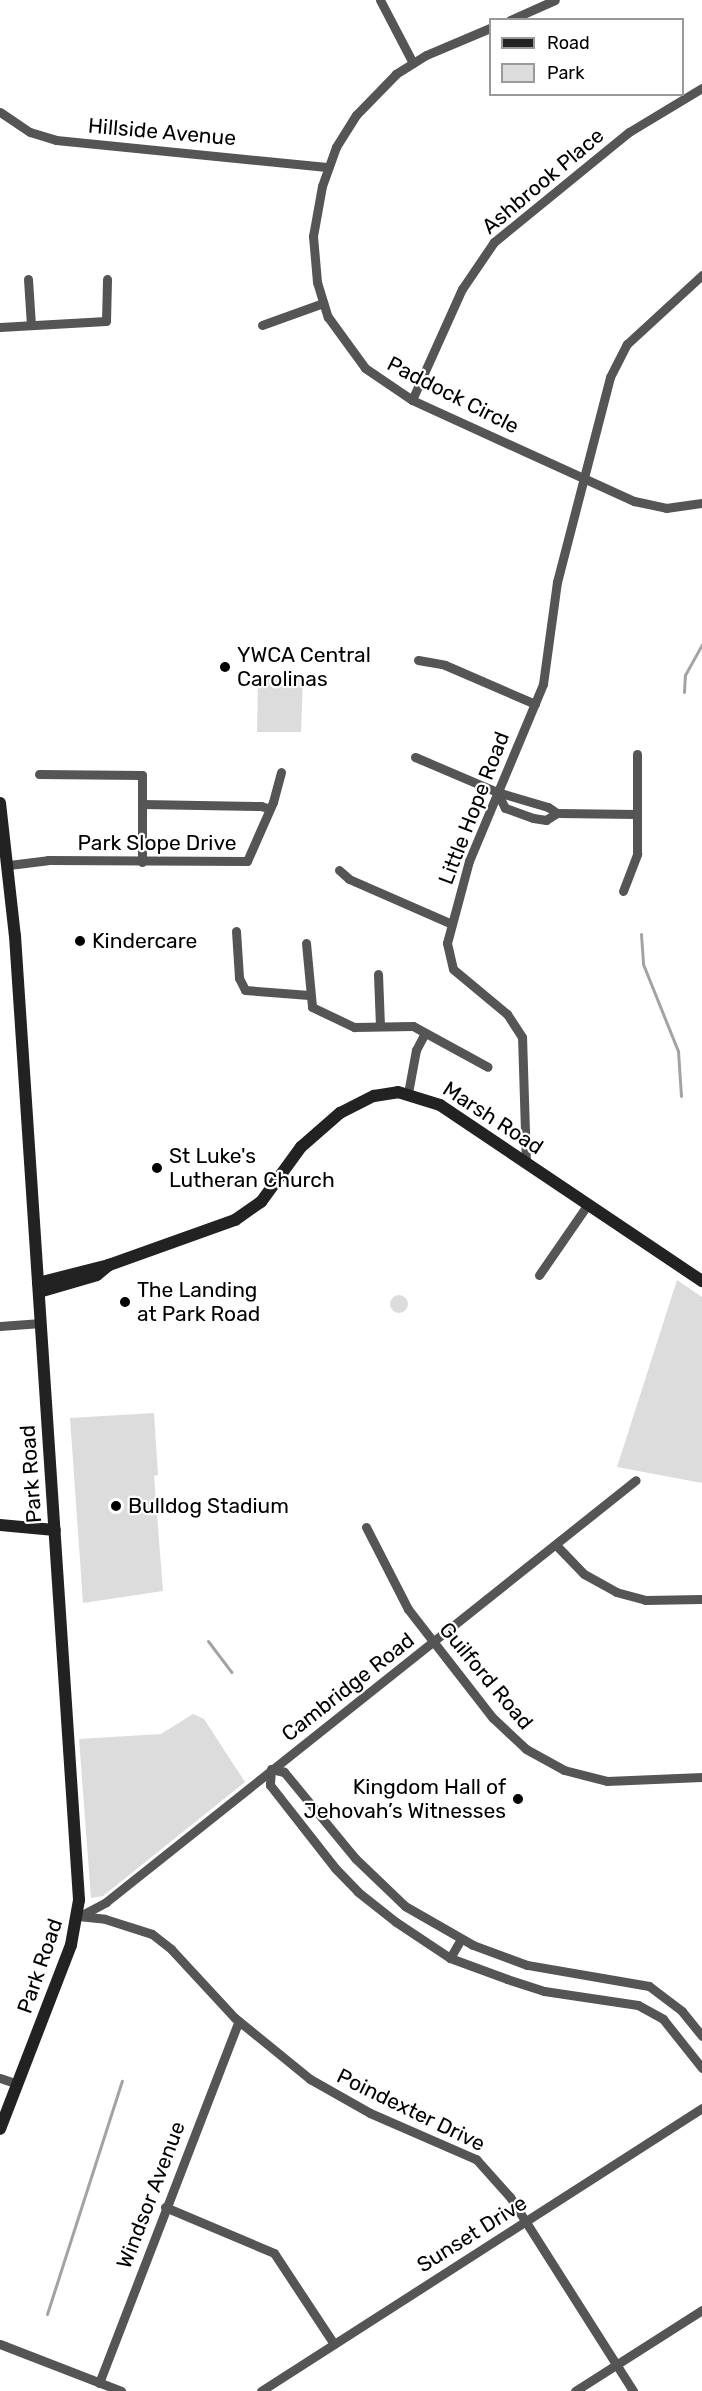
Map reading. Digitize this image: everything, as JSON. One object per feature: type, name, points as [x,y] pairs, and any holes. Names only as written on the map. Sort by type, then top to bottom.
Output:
[{"type":"main road","name":"Park Road","points":[[0,803],[41,1323],[78,1916],[71,1945],[0,2129]]},
{"type":"main road","name":"Marsh Road","points":[[38,1287],[109,1265],[249,1213],[272,1190],[302,1148],[340,1113],[374,1096],[408,1093],[440,1105],[702,1281]]},
{"type":"main road","points":[[0,1525],[55,1530]]},
{"type":"street","points":[[380,0],[413,63]]},
{"type":"street","points":[[514,18],[555,0]]},
{"type":"street","name":"Paddock Circle","points":[[489,28],[413,63],[386,82],[356,115],[327,167],[313,236],[317,282],[323,303],[339,336],[364,368],[412,399],[583,478],[650,506],[675,508],[702,503]]},
{"type":"street","name":"Ashbrook Place","points":[[412,399],[462,289],[494,242],[629,132],[702,88]]},
{"type":"street","name":"Hillside Avenue","points":[[0,112],[30,132],[56,140],[327,167]]},
{"type":"street","name":"Little Hope Road","points":[[526,1163],[522,1038],[507,1014],[453,969],[447,954],[452,924],[469,861],[535,704],[548,664],[557,582],[583,478],[617,360],[640,330],[702,275]]},
{"type":"street","points":[[28,279],[31,325]]},
{"type":"street","points":[[0,327],[106,321],[107,279]]},
{"type":"street","points":[[262,325],[323,303]]},
{"type":"street","points":[[418,660],[446,665],[535,704]]},
{"type":"street","points":[[623,891],[637,854],[637,754]]},
{"type":"street","points":[[415,757],[497,792],[548,807],[557,813],[636,814]]},
{"type":"street","name":"Park Slope Drive","points":[[6,867],[48,860],[247,861],[270,809],[281,771]]},
{"type":"street","points":[[39,774],[142,775],[142,862]]},
{"type":"street","points":[[497,792],[505,808],[533,818],[546,820],[557,813]]},
{"type":"street","name":"Park Slope Drive","points":[[142,804],[261,806],[270,809]]},
{"type":"street","points":[[339,870],[349,879],[452,924]]},
{"type":"street","points":[[236,931],[239,978],[245,990],[309,995]]},
{"type":"street","points":[[306,943],[309,995],[312,1007],[349,1025],[413,1026],[488,1067]]},
{"type":"street","points":[[378,974],[381,1026]]},
{"type":"street","points":[[408,1093],[416,1050],[425,1033]]},
{"type":"street","points":[[539,1275],[588,1204]]},
{"type":"street","points":[[0,1326],[41,1323]]},
{"type":"street","name":"Cambridge Road","points":[[78,1916],[106,1902],[636,1480]]},
{"type":"street","name":"Guilford Road","points":[[366,1527],[395,1589],[434,1643],[493,1718],[544,1761],[575,1774],[607,1781],[702,1777]]},
{"type":"street","points":[[556,1545],[584,1574],[616,1592],[645,1600],[702,1599]]},
{"type":"street","points":[[702,2036],[682,2011],[649,1986],[526,1965],[461,1939],[405,1906],[376,1880],[284,1772],[271,1769],[270,1785],[358,1892],[450,1958],[544,1992],[638,2005],[663,2019],[702,2068]]},
{"type":"street","name":"Poindexter Drive","points":[[78,1916],[119,1923],[159,1939],[239,2021],[282,2058],[339,2097],[476,2159],[494,2175],[633,2391]]},
{"type":"street","points":[[450,1958],[461,1939]]},
{"type":"street","name":"Windsor Avenue","points":[[99,2383],[165,2207],[239,2021]]},
{"type":"street","points":[[0,2078],[17,2084]]},
{"type":"street","name":"Sunset Drive","points":[[261,2391],[702,2109]]},
{"type":"street","points":[[165,2207],[274,2253],[334,2344]]},
{"type":"street","points":[[575,2391],[702,2310]]},
{"type":"street","points":[[0,2344],[121,2391]]},
{"type":"green space","points":[[258,678],[303,679],[301,732],[257,732]]},
{"type":"green space","points":[[677,1280],[702,1297],[702,1483],[617,1467]]},
{"type":"green space","points":[[399,1295],[405,1298],[408,1304],[405,1310],[399,1313],[393,1310],[390,1304],[393,1298]]},
{"type":"green space","name":"Bulldog Stadium","points":[[154,1413],[158,1475],[154,1476],[163,1591],[83,1603],[70,1418]]},
{"type":"green space","points":[[193,1714],[204,1719],[245,1782],[103,1896],[91,1898],[79,1739],[161,1734]]},
{"type":"waterway","points":[[684,692],[685,675],[702,644]]},
{"type":"waterway","points":[[641,934],[643,964],[678,1051],[681,1096]]},
{"type":"waterway","points":[[208,1641],[231,1672]]},
{"type":"waterway","points":[[47,2314],[122,2081]]},
{"type":"place","name":"YWCA Central Carolinas","points":[[225,667]]},
{"type":"place","name":"Kindercare","points":[[80,941]]},
{"type":"place","name":"St Luke's Lutheran Church","points":[[157,1168]]},
{"type":"place","name":"The Landing at Park Road","points":[[125,1302]]},
{"type":"place","name":"Bulldog Stadium","points":[[116,1506]]},
{"type":"place","name":"Kingdom Hall of Jehovah’s Witnesses","points":[[518,1799]]}]
